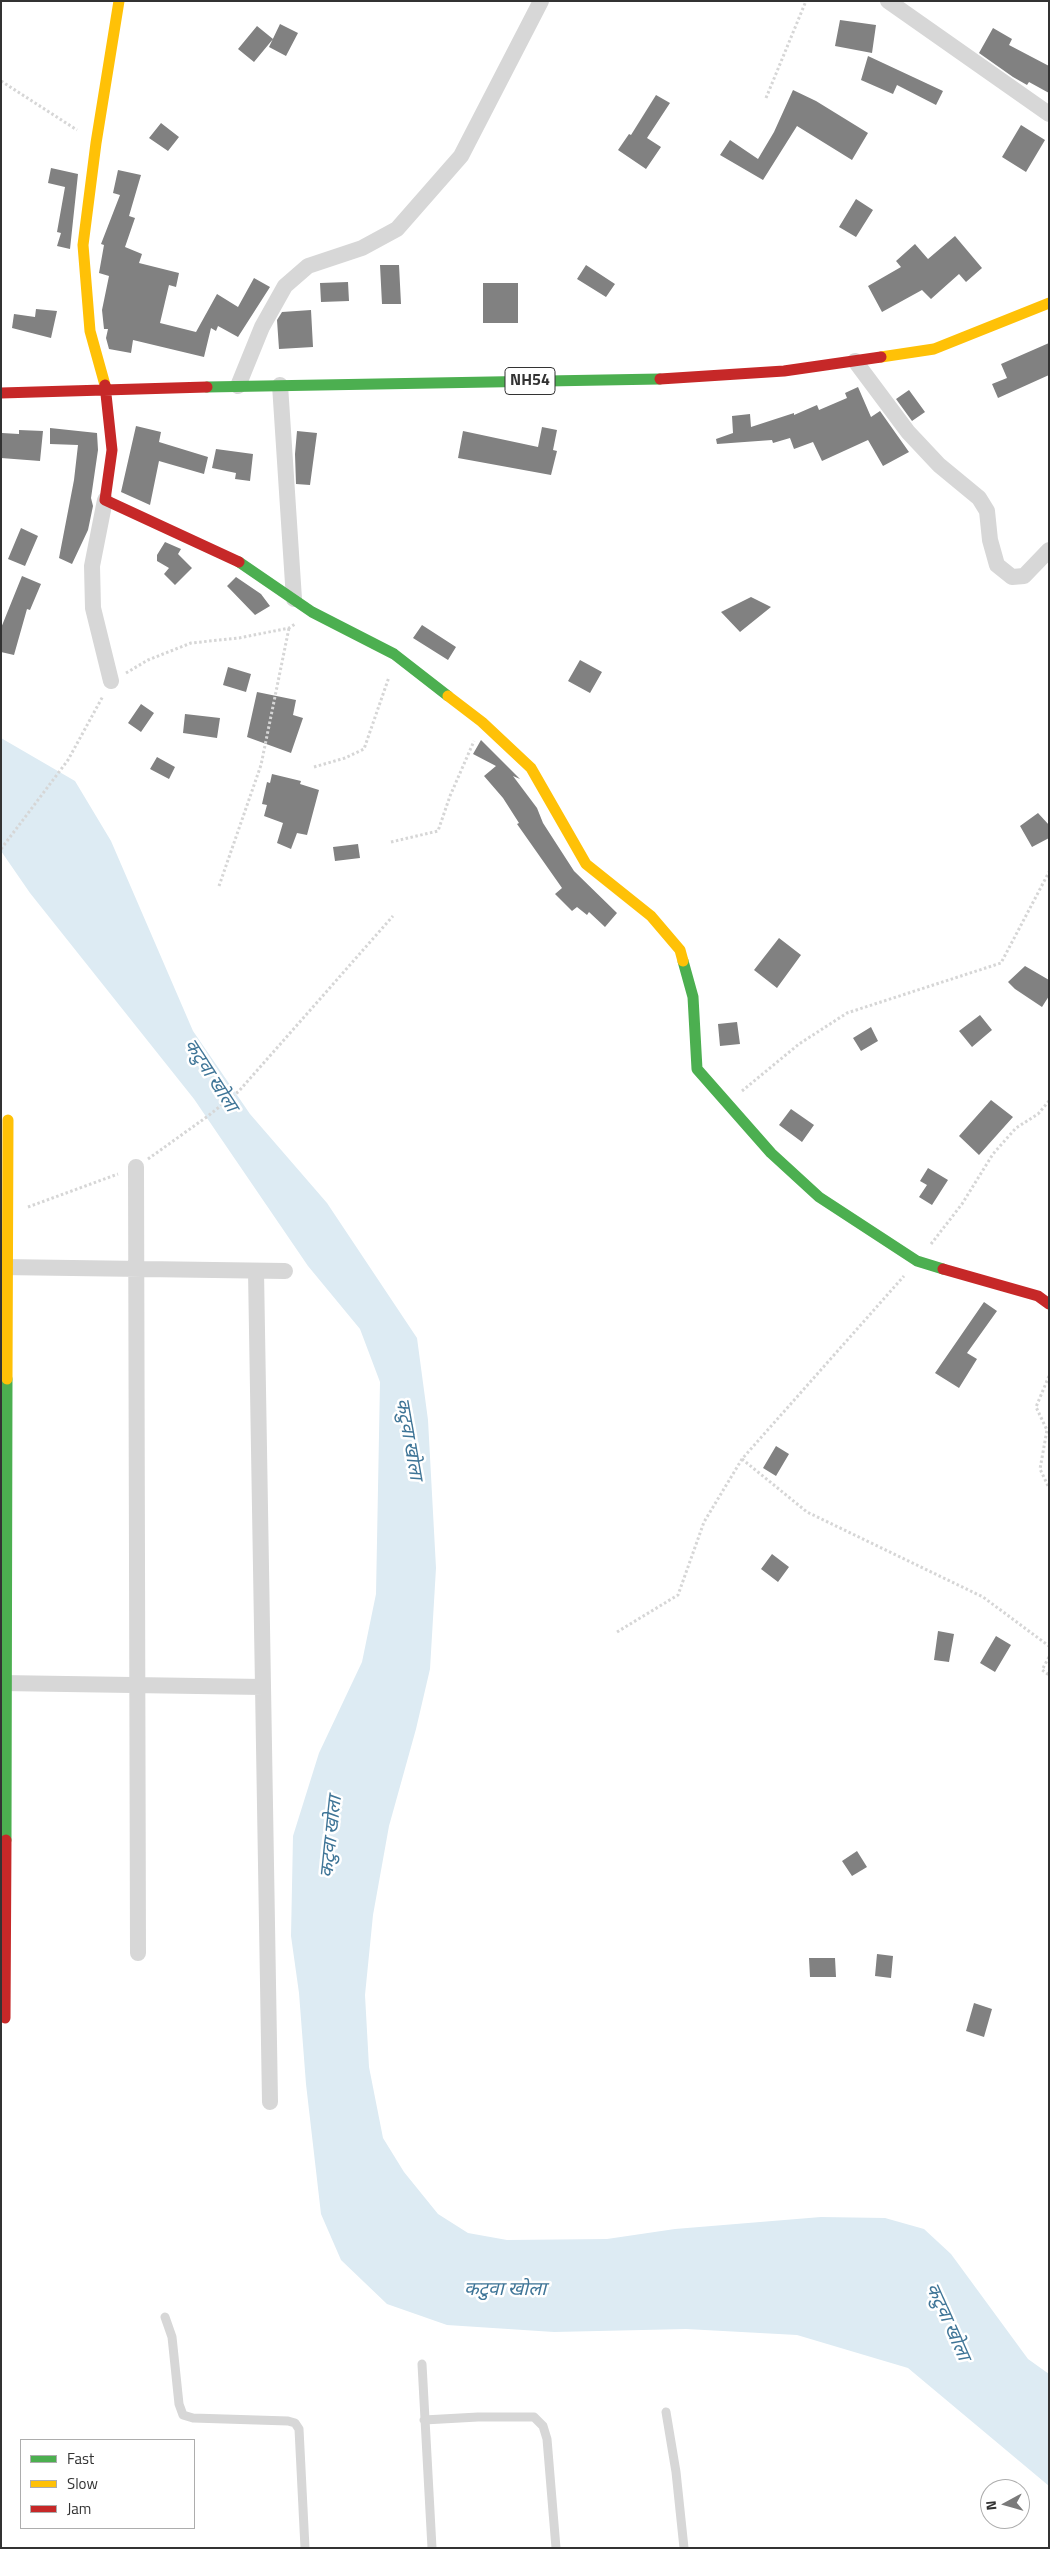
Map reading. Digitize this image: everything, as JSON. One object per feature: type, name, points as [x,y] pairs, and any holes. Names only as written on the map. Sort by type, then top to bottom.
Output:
[{"type":"street","points":[[111,681],[93,608],[92,566],[105,500],[112,450],[106,389],[90,332],[83,244],[96,143],[119,1]]},
{"type":"street","points":[[238,386],[262,327],[285,286],[308,266],[362,248],[397,228],[461,156],[541,1]]},
{"type":"street","points":[[888,1],[1049,114]]},
{"type":"street","name":"NH54","points":[[1,393],[280,385],[640,380],[784,371],[934,349],[1049,303]]},
{"type":"street","points":[[855,361],[908,432],[939,464],[979,498],[987,511],[990,540],[997,565],[1012,577],[1024,576],[1049,550]]},
{"type":"street","points":[[280,385],[294,599]]},
{"type":"street","points":[[105,500],[230,556],[312,612],[394,654],[482,722],[531,768],[586,864],[651,916],[680,950],[693,997],[697,1069],[729,1103],[771,1153],[819,1197],[917,1261],[1038,1296],[1049,1304]]},
{"type":"street","points":[[5,2018],[4,1268],[7,1214],[8,1120]]},
{"type":"street","points":[[136,1167],[138,1953]]},
{"type":"street","points":[[4,1268],[284,1271]]},
{"type":"street","points":[[256,1271],[270,2102]]},
{"type":"street","points":[[4,1683],[263,1687]]},
{"type":"lane","points":[[165,2317],[170,2329],[179,2404],[184,2414],[193,2418],[288,2421],[295,2423],[299,2429],[306,2548]]},
{"type":"lane","points":[[422,2364],[432,2548]]},
{"type":"lane","points":[[666,2412],[676,2472],[684,2548]]},
{"type":"lane","points":[[424,2420],[478,2417],[534,2418],[543,2426],[547,2439],[556,2548]]},
{"type":"path","points":[[766,98],[806,1]]},
{"type":"path","points":[[1,81],[96,143]]},
{"type":"path","points":[[1,849],[68,760],[111,681],[148,660],[191,643],[239,638],[289,628],[312,612]]},
{"type":"path","points":[[219,886],[261,765],[289,628]]},
{"type":"path","points":[[314,767],[345,758],[364,749],[386,691],[394,654]]},
{"type":"path","points":[[391,842],[438,831],[450,796],[482,722]]},
{"type":"path","points":[[729,1103],[799,1044],[847,1013],[1001,963],[1049,872]]},
{"type":"path","points":[[7,1214],[136,1167],[208,1116],[239,1090],[393,916]]},
{"type":"path","points":[[617,1632],[678,1595],[704,1522],[742,1459],[917,1261],[962,1204],[993,1154],[1016,1128],[1038,1114],[1049,1101]]},
{"type":"path","points":[[1049,1376],[1036,1407],[1047,1430],[1040,1469],[1049,1488]]},
{"type":"path","points":[[742,1459],[807,1512],[983,1597],[1049,1646]]},
{"type":"path","points":[[1049,1657],[1042,1670],[1049,1675]]},
{"type":"water","name":"कटुवा खोला","points":[[1,738],[75,781],[111,841],[193,1031],[250,1114],[327,1203],[417,1338],[428,1420],[436,1568],[430,1669],[416,1729],[389,1826],[373,1915],[365,1995],[369,2067],[383,2138],[404,2172],[438,2214],[468,2233],[507,2240],[607,2239],[675,2229],[821,2217],[885,2218],[924,2229],[951,2254],[1028,2359],[1049,2374],[1049,2486],[908,2368],[797,2335],[686,2329],[554,2332],[447,2325],[387,2304],[341,2260],[321,2214],[306,2084],[299,1993],[291,1936],[293,1836],[319,1753],[362,1662],[376,1594],[380,1382],[360,1329],[308,1266],[194,1099],[30,893],[1,851]]},
{"type":"building","points":[[840,20],[876,25],[872,53],[835,46]]},
{"type":"building","points":[[280,24],[298,33],[286,56],[269,47]]},
{"type":"building","points":[[257,26],[273,39],[254,62],[238,49]]},
{"type":"building","points":[[993,28],[1012,39],[1009,45],[1049,66],[1049,93],[1029,82],[1027,85],[1013,77],[979,53]]},
{"type":"building","points":[[868,56],[943,91],[936,105],[897,85],[893,94],[861,80]]},
{"type":"building","points":[[793,90],[816,101],[868,133],[852,160],[797,126],[763,180],[720,155],[730,140],[758,159],[774,132]]},
{"type":"building","points":[[656,95],[670,103],[647,138],[661,147],[646,169],[618,150],[629,134],[631,135]]},
{"type":"building","points":[[161,123],[179,137],[168,151],[149,138]]},
{"type":"building","points":[[1021,125],[1045,140],[1026,172],[1002,157]]},
{"type":"building","points":[[51,168],[78,174],[70,249],[57,246],[61,233],[57,232],[65,187],[48,183]]},
{"type":"building","points":[[118,170],[141,175],[129,216],[135,218],[125,247],[142,254],[139,263],[179,273],[176,287],[169,285],[160,323],[196,332],[217,294],[238,307],[254,278],[270,287],[238,337],[218,326],[216,331],[211,328],[204,357],[133,340],[131,353],[109,349],[106,338],[108,329],[104,329],[102,310],[109,276],[99,273],[104,245],[101,244],[120,195],[113,193]]},
{"type":"building","points":[[856,199],[873,210],[856,237],[839,227]]},
{"type":"building","points":[[955,236],[982,268],[966,282],[959,274],[931,299],[922,290],[882,312],[868,286],[901,267],[896,261],[915,244],[928,259]]},
{"type":"building","points":[[380,265],[399,265],[401,304],[382,304]]},
{"type":"building","points":[[586,265],[615,284],[606,297],[577,279]]},
{"type":"building","points":[[348,282],[349,301],[321,302],[320,283]]},
{"type":"building","points":[[483,283],[518,283],[518,323],[483,323]]},
{"type":"building","points":[[36,309],[57,311],[51,338],[12,328],[14,314],[35,317]]},
{"type":"building","points":[[311,310],[313,347],[279,349],[277,320],[282,312]]},
{"type":"building","points":[[1049,343],[1049,375],[998,398],[992,384],[1007,378],[1001,364]]},
{"type":"building","points":[[858,387],[871,417],[880,411],[909,452],[883,466],[868,440],[822,461],[813,442],[794,449],[790,438],[773,443],[772,440],[717,444],[716,439],[733,433],[732,416],[750,414],[751,427],[794,413],[794,415],[817,405],[819,410],[847,398],[845,393]]},
{"type":"building","points":[[909,390],[925,412],[912,421],[896,399]]},
{"type":"building","points":[[136,426],[161,432],[159,442],[208,457],[204,474],[159,461],[150,505],[121,492]]},
{"type":"building","points":[[542,427],[557,430],[553,450],[557,451],[551,475],[458,458],[463,431],[538,447]]},
{"type":"building","points":[[50,428],[97,433],[98,450],[91,498],[93,506],[88,530],[72,564],[59,558],[74,480],[78,445],[50,444]]},
{"type":"building","points":[[19,430],[43,431],[40,461],[1,458],[2,433],[19,434]]},
{"type":"building","points":[[297,431],[317,433],[310,485],[296,484],[295,454]]},
{"type":"building","points":[[216,449],[253,454],[250,481],[235,479],[236,473],[212,468]]},
{"type":"building","points":[[21,528],[38,536],[25,566],[8,559]]},
{"type":"building","points":[[165,542],[181,549],[178,554],[192,568],[175,585],[164,574],[169,568],[157,561],[157,555]]},
{"type":"building","points":[[22,576],[41,584],[30,610],[27,609],[14,655],[1,652],[1,628]]},
{"type":"building","points":[[236,577],[261,594],[270,606],[255,615],[227,586]]},
{"type":"building","points":[[751,597],[771,607],[740,632],[721,612]]},
{"type":"building","points":[[422,625],[456,647],[448,660],[413,638]]},
{"type":"building","points":[[580,660],[602,672],[590,693],[568,681]]},
{"type":"building","points":[[228,667],[251,674],[246,692],[223,685]]},
{"type":"building","points":[[257,692],[296,700],[293,715],[303,718],[291,753],[247,737]]},
{"type":"building","points":[[141,704],[154,713],[141,732],[128,723]]},
{"type":"building","points":[[185,714],[220,718],[217,738],[183,733]]},
{"type":"building","points":[[481,740],[520,779],[513,776],[537,808],[543,823],[574,871],[617,913],[605,927],[589,912],[587,915],[577,907],[572,911],[555,894],[562,888],[517,824],[519,823],[503,798],[484,776],[496,766],[473,754]]},
{"type":"building","points":[[157,757],[175,767],[169,779],[150,769]]},
{"type":"building","points":[[272,774],[301,781],[300,784],[319,790],[307,835],[297,833],[291,849],[277,843],[283,823],[264,816],[267,805],[262,804],[267,782],[270,783]]},
{"type":"building","points":[[1038,813],[1049,825],[1049,838],[1032,847],[1020,826]]},
{"type":"building","points":[[358,844],[360,858],[335,861],[333,847]]},
{"type":"building","points":[[779,938],[801,955],[777,988],[754,970]]},
{"type":"building","points":[[1025,966],[1049,980],[1049,996],[1042,1007],[1008,982]]},
{"type":"building","points":[[980,1015],[992,1030],[972,1047],[959,1031]]},
{"type":"building","points":[[737,1022],[740,1044],[720,1046],[718,1024]]},
{"type":"building","points":[[871,1027],[878,1041],[861,1051],[853,1038]]},
{"type":"building","points":[[991,1100],[1013,1117],[979,1155],[959,1136]]},
{"type":"building","points":[[791,1109],[814,1125],[802,1142],[779,1125]]},
{"type":"building","points":[[928,1168],[948,1180],[932,1205],[919,1197],[927,1185],[920,1181]]},
{"type":"building","points":[[984,1302],[997,1311],[967,1353],[977,1359],[959,1388],[935,1373]]},
{"type":"building","points":[[776,1446],[789,1454],[776,1476],[763,1468]]},
{"type":"building","points":[[772,1554],[789,1567],[778,1582],[761,1569]]},
{"type":"building","points":[[938,1631],[954,1634],[949,1662],[934,1660]]},
{"type":"building","points":[[996,1636],[1011,1645],[995,1672],[980,1663]]},
{"type":"building","points":[[857,1851],[867,1867],[852,1876],[842,1861]]},
{"type":"building","points":[[877,1954],[893,1956],[891,1978],[875,1976]]},
{"type":"building","points":[[809,1958],[835,1958],[836,1977],[810,1977]]},
{"type":"building","points":[[974,2003],[992,2009],[984,2037],[966,2031]]},
{"type":"traffic: fast","points":[[207,387],[660,379]]},
{"type":"traffic: fast","points":[[239,562],[312,612],[394,654],[448,696]]},
{"type":"traffic: fast","points":[[683,961],[693,997],[697,1069],[771,1153],[819,1197],[917,1261],[943,1269]]},
{"type":"traffic: fast","points":[[6,1840],[7,1379]]},
{"type":"traffic: slow","points":[[105,385],[90,331],[83,245],[96,143],[119,1]]},
{"type":"traffic: slow","points":[[881,357],[934,349],[1049,303]]},
{"type":"traffic: slow","points":[[448,696],[482,722],[531,768],[586,864],[651,916],[680,950],[683,961]]},
{"type":"traffic: slow","points":[[7,1379],[8,1120]]},
{"type":"traffic: jam","points":[[660,379],[784,371],[881,357]]},
{"type":"traffic: jam","points":[[105,385],[112,450],[105,500],[239,562]]},
{"type":"traffic: jam","points":[[1,393],[207,387]]},
{"type":"traffic: jam","points":[[943,1269],[1038,1296],[1049,1304]]},
{"type":"traffic: jam","points":[[5,2018],[6,1840]]}]
